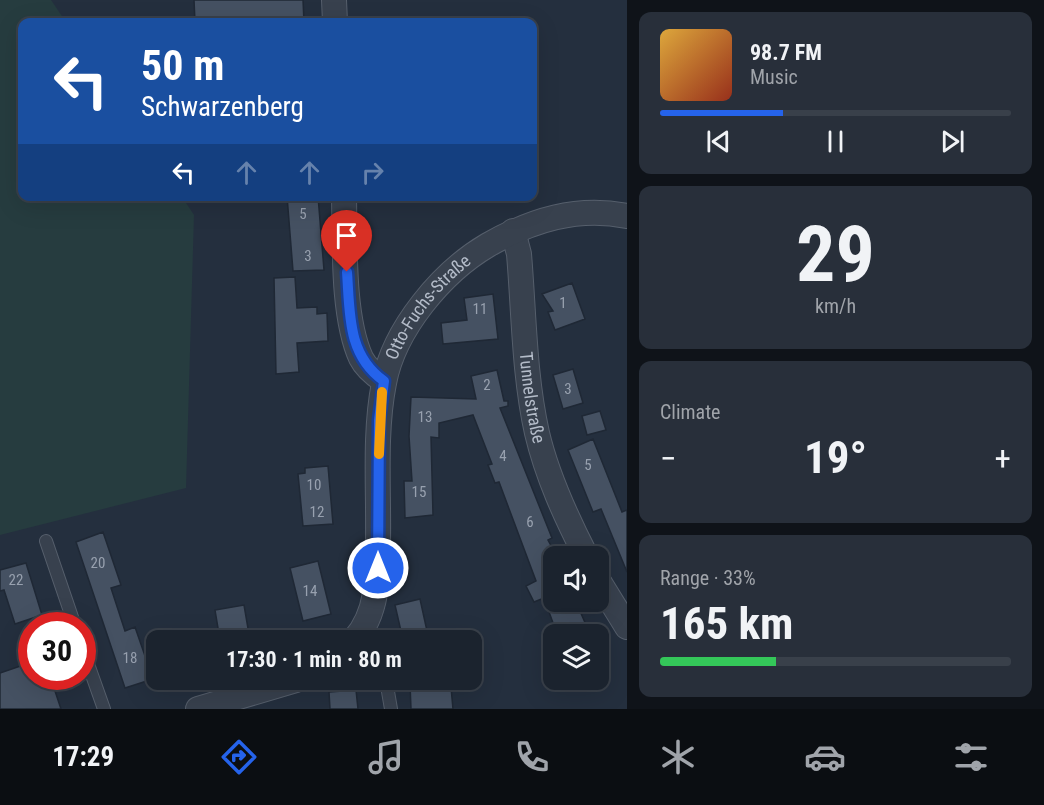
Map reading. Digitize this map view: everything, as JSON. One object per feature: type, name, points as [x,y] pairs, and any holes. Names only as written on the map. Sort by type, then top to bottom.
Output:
[{"type":"street","points":[[334,0],[335,18]]},
{"type":"street","points":[[344,201],[350,316],[362,360],[371,372],[384,381]]},
{"type":"street","name":"Otto-Fuchs-Straße","points":[[364,630],[375,597],[378,568],[379,420],[384,381],[405,331],[432,291],[446,275],[473,255],[513,231],[544,219],[575,213],[611,213],[627,216]]},
{"type":"street","name":"Tunnelstraße","points":[[513,231],[519,254],[531,400],[537,434],[553,483],[581,546]]},
{"type":"street","points":[[609,598],[627,627]]},
{"type":"street","points":[[198,709],[262,690]]},
{"type":"lane","points":[[46,541],[70,612]]},
{"type":"lane","points":[[96,686],[104,709]]},
{"type":"lane","points":[[388,690],[391,709]]},
{"type":"green space","points":[[0,0],[51,0],[63,18],[18,18],[18,201],[185,201],[194,215],[186,488],[0,535]]},
{"type":"building","points":[[194,0],[303,0],[304,18],[195,18]]},
{"type":"building","points":[[287,201],[318,201],[324,270],[293,271]]},
{"type":"building","points":[[295,277],[297,308],[317,307],[317,314],[327,313],[328,341],[297,343],[299,372],[276,374],[274,278]]},
{"type":"building","points":[[572,283],[585,319],[555,330],[548,312],[553,311],[542,294]]},
{"type":"building","points":[[493,294],[498,339],[443,344],[441,323],[467,320],[464,298]]},
{"type":"building","points":[[573,369],[583,403],[563,409],[553,375]]},
{"type":"building","points":[[497,370],[504,401],[508,401],[508,406],[500,408],[552,538],[548,540],[551,546],[543,546],[543,598],[534,602],[526,586],[536,581],[499,482],[495,483],[488,465],[492,464],[473,415],[439,423],[439,438],[431,437],[433,515],[405,518],[404,481],[412,481],[409,436],[411,397],[476,399],[471,376]]},
{"type":"building","points":[[600,411],[606,430],[587,435],[582,416]]},
{"type":"building","points":[[593,439],[622,512],[627,510],[627,572],[601,509],[593,512],[568,450]]},
{"type":"building","points":[[328,466],[333,524],[303,526],[298,474],[305,473],[305,468]]},
{"type":"building","points":[[103,532],[121,585],[111,588],[125,631],[135,627],[146,659],[146,681],[125,688],[76,542]]},
{"type":"building","points":[[318,561],[331,614],[303,621],[290,568]]},
{"type":"building","points":[[26,563],[41,612],[18,612],[18,623],[15,624],[4,590],[0,591],[0,570]]},
{"type":"building","points":[[420,599],[427,630],[401,630],[395,605]]},
{"type":"building","points":[[244,605],[248,630],[218,630],[215,610]]},
{"type":"building","points":[[549,612],[580,612],[586,624],[553,624]]},
{"type":"building","points":[[18,667],[18,690],[55,690],[61,709],[0,709],[0,673]]},
{"type":"building","points":[[356,690],[358,709],[330,709],[329,692]]},
{"type":"building","points":[[410,690],[451,690],[453,709],[411,709]]},
{"type":"slow traffic","points":[[379,454],[382,392]]},
{"type":"route","points":[[347,272],[350,316],[362,360],[371,372],[384,381],[379,420],[378,568]]}]
